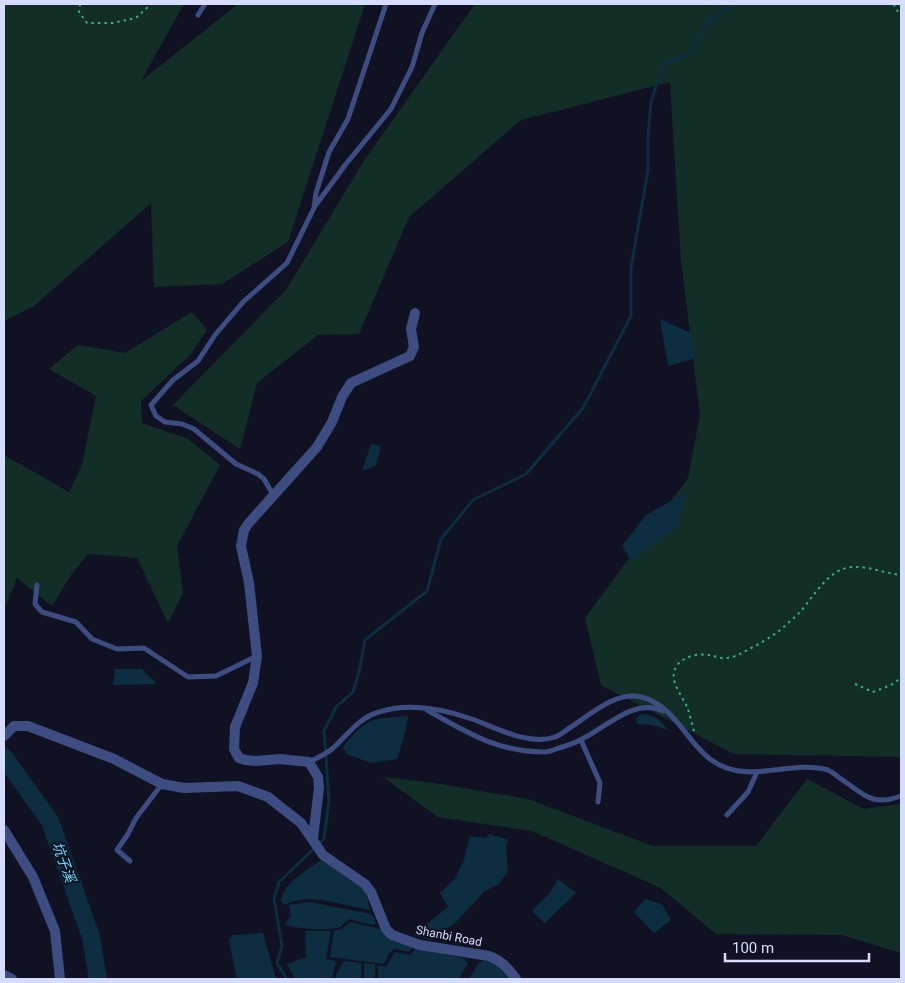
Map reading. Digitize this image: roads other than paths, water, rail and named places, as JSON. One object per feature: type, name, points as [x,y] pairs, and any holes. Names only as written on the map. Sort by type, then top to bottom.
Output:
[{"type":"street","points":[[314,840],[319,788],[318,777],[309,762],[280,758],[256,761],[245,760],[239,758],[234,749],[235,727],[253,683],[257,656],[249,583],[242,553],[242,536],[248,524],[317,447],[332,422],[342,397],[352,383],[410,356],[414,347],[411,338],[411,325],[415,312]]},
{"type":"street","name":"Shanbi Road","points":[[4,736],[14,726],[28,726],[101,754],[162,784],[184,788],[238,786],[256,791],[284,809],[300,823],[321,852],[364,884],[371,892],[386,929],[392,935],[420,945],[489,956],[500,960],[516,979]]},
{"type":"street","points":[[4,830],[33,877],[55,931],[60,979]]},
{"type":"street","points":[[4,975],[12,979]]},
{"type":"lane","points":[[198,16],[204,4]]},
{"type":"lane","points":[[314,208],[316,193],[329,152],[348,119],[386,4]]},
{"type":"lane","points":[[273,495],[264,479],[258,474],[236,464],[194,430],[182,424],[165,422],[156,416],[152,405],[173,380],[198,361],[215,335],[243,302],[287,263],[314,208],[346,164],[391,109],[412,67],[422,33],[435,4]]},
{"type":"lane","points":[[37,585],[35,604],[42,612],[76,622],[92,639],[117,649],[144,648],[188,677],[216,676],[257,656]]},
{"type":"lane","points":[[309,762],[337,745],[357,723],[365,718],[379,712],[398,708],[440,710],[471,718],[500,730],[533,740],[556,737],[617,698],[640,696],[656,703],[670,714],[710,759],[732,771],[770,772],[800,768],[829,771],[870,800],[894,799],[901,796]]},
{"type":"lane","points":[[424,708],[471,734],[500,747],[546,752],[581,740],[608,721],[633,710],[654,707],[670,714]]},
{"type":"lane","points":[[581,740],[600,783],[598,802]]},
{"type":"lane","points":[[727,815],[748,792],[757,772]]},
{"type":"lane","points":[[130,861],[117,850],[136,818],[162,784]]},
{"type":"water","points":[[660,319],[691,333],[696,358],[668,366]]},
{"type":"water","points":[[371,444],[381,446],[376,465],[362,471]]},
{"type":"water","points":[[687,492],[678,527],[631,561],[622,546],[646,515]]},
{"type":"water","points":[[115,669],[142,669],[157,684],[113,685]]},
{"type":"water","points":[[640,714],[656,718],[668,730],[652,725],[637,724],[636,719]]},
{"type":"water","points":[[408,716],[397,759],[371,763],[347,754],[343,747],[358,730],[371,721]]},
{"type":"water","points":[[490,834],[508,840],[506,847],[508,871],[499,884],[485,891],[454,924],[431,940],[413,935],[448,907],[440,893],[455,879],[464,860],[470,836],[485,838]]},
{"type":"water","points":[[321,860],[358,881],[366,893],[370,910],[315,899],[294,901],[285,905],[281,901],[283,894],[291,883]]},
{"type":"water","points":[[558,879],[576,893],[545,923],[532,911],[550,893]]},
{"type":"water","points":[[645,899],[662,904],[671,920],[654,933],[634,912]]},
{"type":"water","points":[[309,902],[371,914],[376,924],[367,924],[349,919],[340,927],[320,929],[285,924],[291,915],[289,905]]},
{"type":"water","points":[[350,922],[380,929],[396,941],[413,947],[409,952],[394,949],[384,964],[330,957],[334,931],[342,929]]},
{"type":"water","points":[[305,931],[331,931],[326,959],[336,961],[332,979],[295,979],[287,964],[306,957]]},
{"type":"water","points":[[263,933],[276,979],[237,979],[229,941],[233,935]]},
{"type":"water","points":[[416,948],[463,958],[468,963],[459,979],[378,979],[378,965],[386,967],[395,952],[410,955]]},
{"type":"water","points":[[484,960],[497,964],[510,979],[469,979],[478,964]]},
{"type":"water","points":[[344,961],[362,963],[361,979],[335,979]]},
{"type":"water","points":[[364,963],[375,964],[375,979],[364,979]]},
{"type":"waterway","points":[[287,979],[277,963],[282,946],[274,899],[279,882],[324,839],[329,800],[324,731],[336,707],[353,692],[365,640],[427,591],[441,539],[473,500],[526,474],[583,408],[631,316],[631,268],[648,170],[651,102],[663,65],[690,53],[707,23],[733,4]]},
{"type":"waterway","name":"坑子溪","points":[[4,757],[50,821],[91,937],[98,979]]}]
